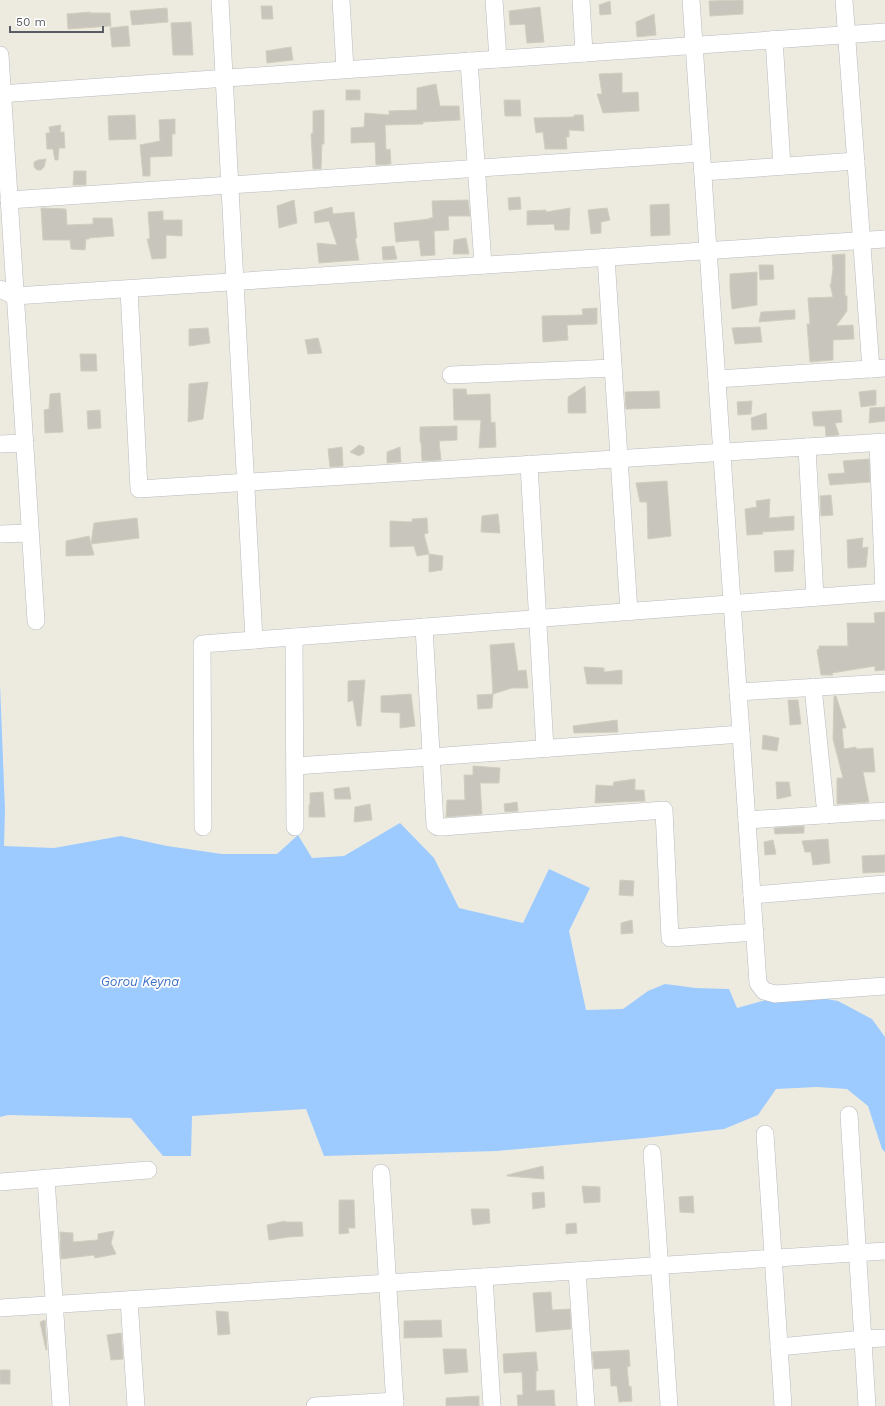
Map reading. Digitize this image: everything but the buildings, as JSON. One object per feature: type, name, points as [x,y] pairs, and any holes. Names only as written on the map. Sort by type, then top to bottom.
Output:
[{"type":"street","points":[[220,0],[254,640]]},
{"type":"street","points":[[342,0],[345,69]]},
{"type":"street","points":[[494,0],[498,59]]},
{"type":"street","points":[[581,0],[584,53]]},
{"type":"street","points":[[691,0],[758,983],[764,991],[775,994],[885,986]]},
{"type":"street","points":[[717,379],[878,369],[862,240],[844,0]]},
{"type":"street","points":[[1,94],[885,32]]},
{"type":"street","points":[[774,39],[782,166]]},
{"type":"street","points":[[0,55],[1,94],[36,621]]},
{"type":"street","points":[[469,61],[482,265]]},
{"type":"street","points":[[9,200],[701,153]]},
{"type":"street","points":[[703,172],[856,161]]},
{"type":"street","points":[[0,289],[15,296],[885,239]]},
{"type":"street","points":[[606,257],[629,612]]},
{"type":"street","points":[[130,289],[139,489],[882,442],[885,592],[202,644],[203,827]]},
{"type":"street","points":[[451,375],[614,368]]},
{"type":"street","points":[[0,444],[25,443]]},
{"type":"street","points":[[807,447],[815,597]]},
{"type":"street","points":[[529,464],[545,749]]},
{"type":"street","points":[[0,534],[30,533]]},
{"type":"street","points":[[424,627],[435,825],[438,827],[664,810],[670,938],[754,932]]},
{"type":"street","points":[[294,637],[295,828]]},
{"type":"street","points":[[738,692],[885,683]]},
{"type":"street","points":[[814,687],[826,815]]},
{"type":"street","points":[[295,766],[431,758],[741,734]]},
{"type":"street","points":[[747,820],[885,811]]},
{"type":"street","points":[[752,895],[885,884]]},
{"type":"street","points":[[849,1115],[867,1406]]},
{"type":"street","points":[[765,1134],[783,1406]]},
{"type":"street","points":[[652,1153],[669,1406]]},
{"type":"street","points":[[0,1182],[148,1170]]},
{"type":"street","points":[[315,1406],[395,1404],[381,1173]]},
{"type":"street","points":[[46,1178],[60,1406]]},
{"type":"street","points":[[0,1308],[885,1251]]},
{"type":"street","points":[[577,1271],[586,1406]]},
{"type":"street","points":[[484,1277],[492,1406]]},
{"type":"street","points":[[129,1300],[136,1406]]},
{"type":"street","points":[[779,1347],[885,1338]]},
{"type":"water","name":"Gorou Keyna","points":[[0,684],[5,810],[4,846],[54,848],[121,836],[167,846],[222,854],[277,854],[298,835],[312,858],[344,856],[400,823],[434,858],[459,908],[523,923],[549,869],[590,888],[569,931],[586,1010],[623,1009],[648,991],[665,984],[696,988],[729,989],[737,1008],[773,998],[810,996],[838,1001],[872,1019],[885,1037],[885,1152],[882,1149],[868,1106],[847,1089],[817,1087],[776,1089],[758,1115],[724,1129],[644,1138],[497,1151],[324,1156],[306,1109],[192,1116],[191,1156],[163,1156],[131,1118],[8,1115],[0,1117]]}]
